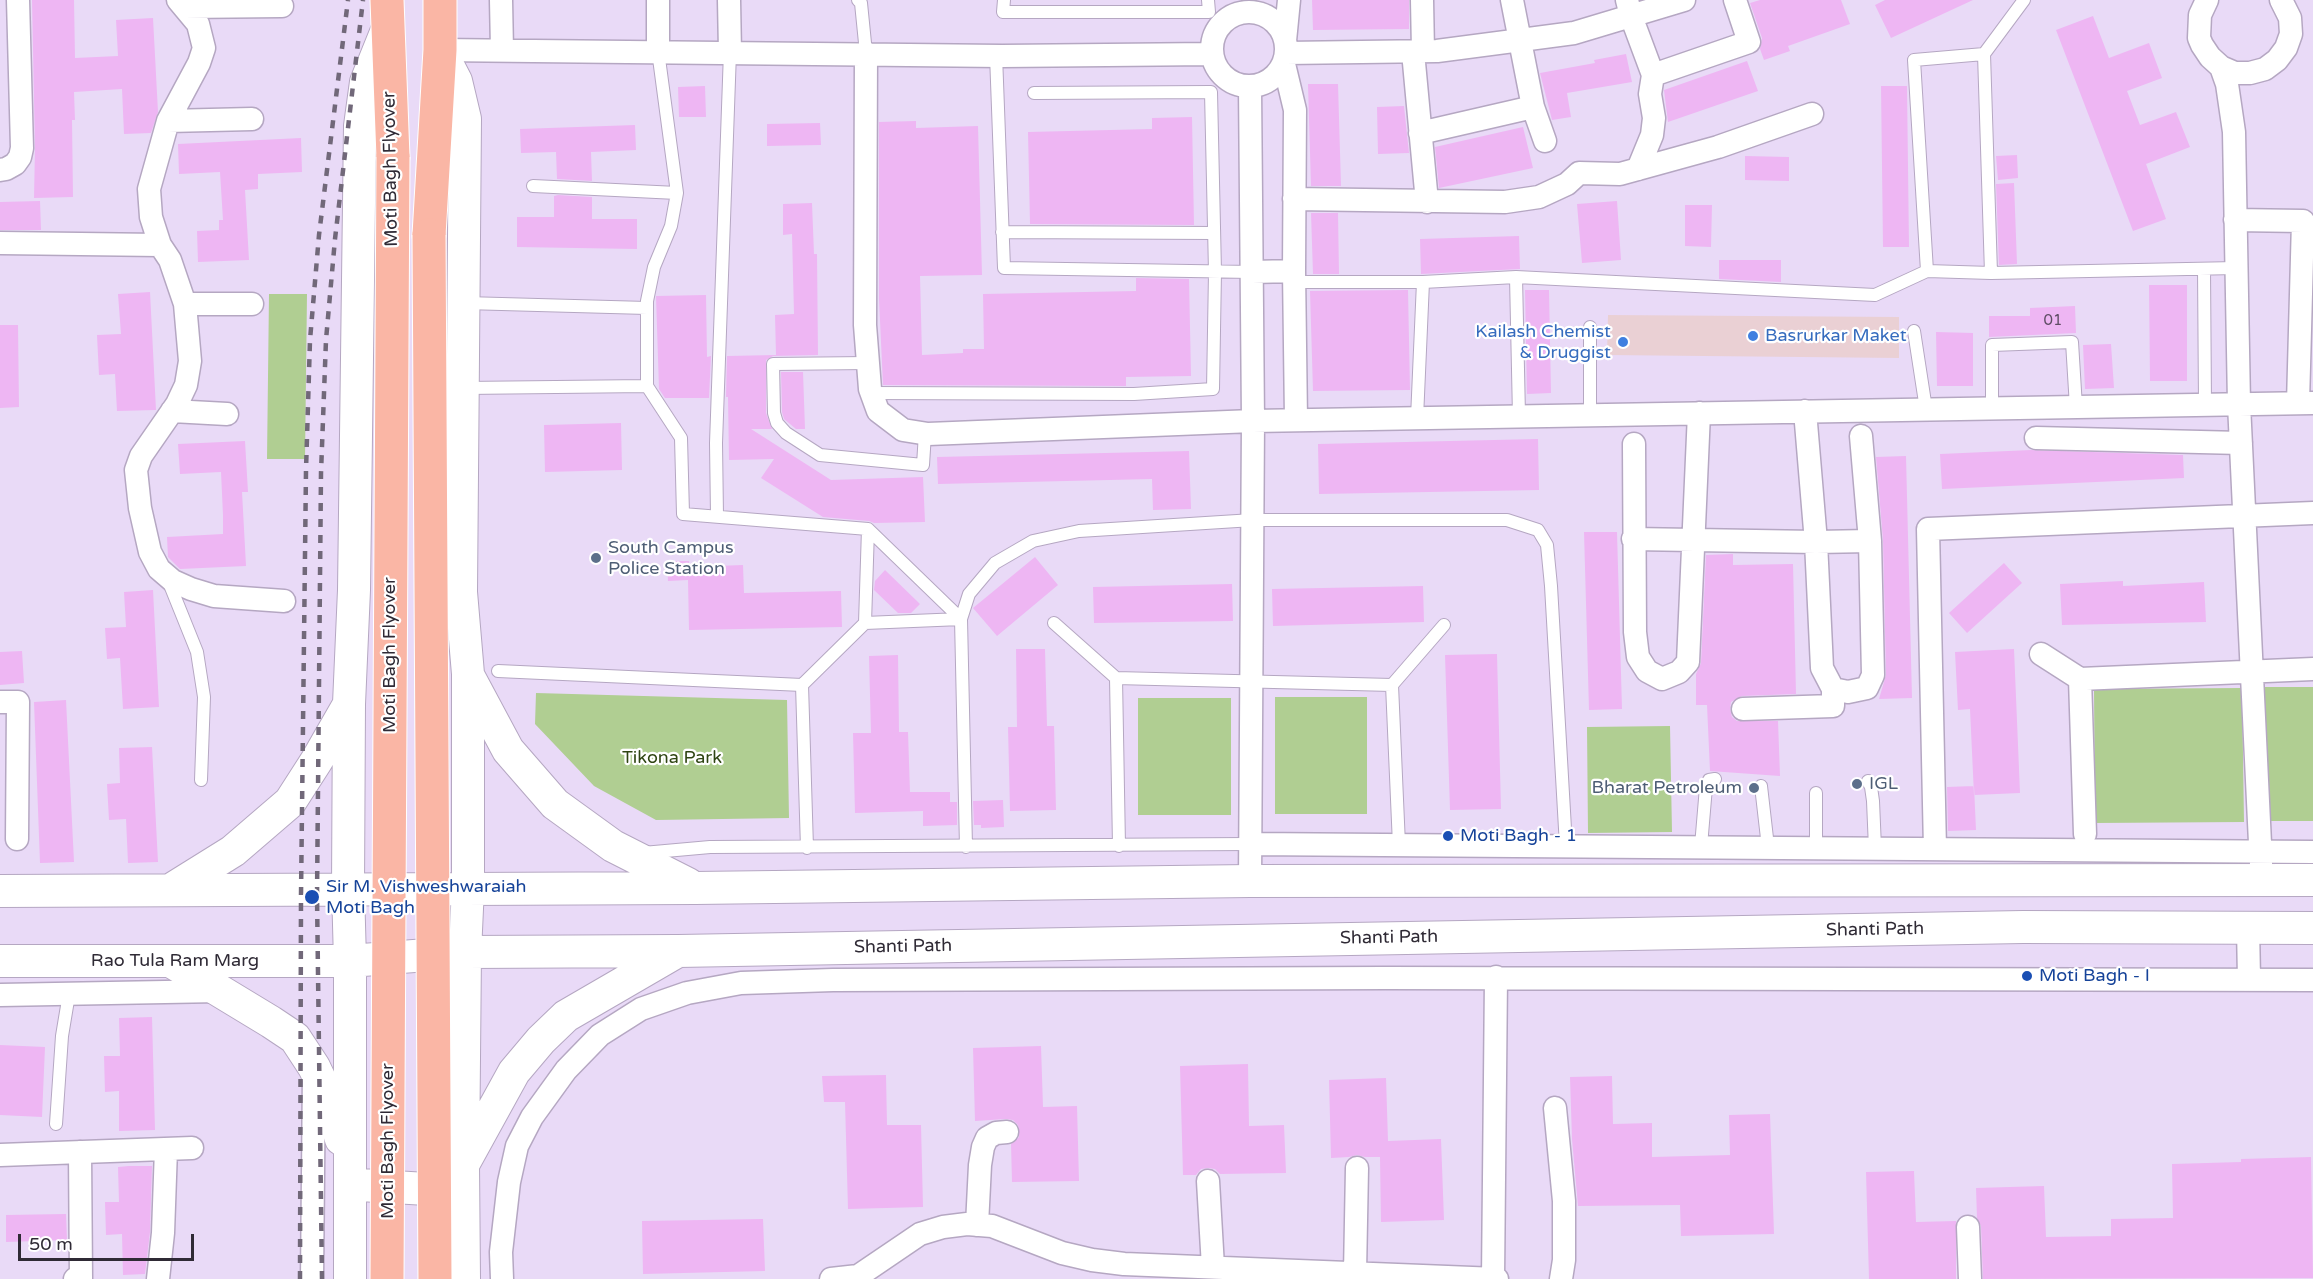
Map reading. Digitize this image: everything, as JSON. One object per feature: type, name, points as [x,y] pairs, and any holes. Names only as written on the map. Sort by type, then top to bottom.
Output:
[{"type":"main road","name":"Moti Bagh Flyover","points":[[435,1279],[429,235],[440,50],[440,0]]},
{"type":"main road","name":"Moti Bagh Flyover","points":[[387,15],[393,157],[387,1279]]},
{"type":"main road","points":[[350,1279],[349,704],[354,590],[360,126],[366,82],[387,15]]},
{"type":"main road","points":[[440,50],[456,81],[465,119],[461,592],[468,674],[468,887],[462,1178],[464,1279]]},
{"type":"main road","points":[[354,590],[358,611],[369,628],[386,641],[407,645],[427,642],[445,630],[457,613],[461,592]]},
{"type":"main road","points":[[468,674],[508,750],[555,804],[613,846],[695,888]]},
{"type":"main road","points":[[171,890],[233,851],[290,802],[349,704]]},
{"type":"main road","points":[[0,891],[468,887],[695,888],[2261,866],[2313,880]]},
{"type":"main road","name":"Shanti Path","points":[[465,952],[678,951],[2023,927],[2313,928]]},
{"type":"main road","points":[[462,1178],[514,1072],[541,1040],[566,1016],[678,951]]},
{"type":"main road","name":"Rao Tula Ram Marg","points":[[0,961],[350,961],[465,952]]},
{"type":"main road","points":[[170,961],[295,1038],[314,1067],[327,1094],[350,1177]]},
{"type":"main road","points":[[350,1177],[462,1178]]},
{"type":"street","points":[[501,0],[502,50]]},
{"type":"street","points":[[658,0],[658,51]]},
{"type":"street","points":[[729,0],[730,52]]},
{"type":"street","points":[[1289,0],[1285,53],[1278,73],[1270,80],[1250,87],[1239,85],[1220,74],[1211,54],[1213,38],[1221,24],[1251,6],[1273,20],[1281,30],[1285,53],[1295,110],[1296,420]]},
{"type":"street","points":[[1422,0],[1418,52],[1420,133],[1427,201]]},
{"type":"street","points":[[1512,0],[1533,107],[1545,141]]},
{"type":"street","points":[[1285,53],[1418,52],[1574,33],[1629,8],[1684,0]]},
{"type":"street","points":[[1653,75],[1749,42],[1735,0]]},
{"type":"street","points":[[2207,0],[2200,15],[2199,38],[2210,57],[2221,67],[2235,73],[2250,73],[2265,69],[2277,60],[2286,48],[2291,33],[2290,18],[2281,0]]},
{"type":"street","points":[[0,170],[15,164],[20,157],[10,127],[12,2]]},
{"type":"street","points":[[181,4],[282,6]]},
{"type":"street","points":[[181,4],[198,24],[204,48],[199,63],[168,121],[149,189],[151,217],[160,245],[170,260],[185,304],[190,361],[186,385],[172,411],[141,456],[136,470],[140,508],[147,542],[159,569],[173,581],[214,596],[284,602]]},
{"type":"street","points":[[1629,8],[1653,75],[1650,94],[1654,118],[1652,135],[1638,169]]},
{"type":"street","points":[[440,50],[996,55],[1211,54]]},
{"type":"street","points":[[866,53],[865,325],[871,393],[878,411],[903,430],[925,433],[1296,420],[2306,403],[2303,220],[2235,220]]},
{"type":"street","points":[[2221,67],[2228,84],[2234,132],[2239,404],[2261,866]]},
{"type":"street","points":[[1250,87],[1253,421],[1250,881]]},
{"type":"street","points":[[1420,133],[1533,107]]},
{"type":"street","points":[[1294,199],[1505,202],[1539,197],[1567,184],[1579,173],[1620,174],[1718,147],[1812,114]]},
{"type":"street","points":[[168,121],[252,119]]},
{"type":"street","points":[[0,243],[160,245]]},
{"type":"street","points":[[1252,272],[1294,277]]},
{"type":"street","points":[[185,304],[252,304]]},
{"type":"street","points":[[2205,404],[2206,442]]},
{"type":"street","points":[[172,411],[227,414]]},
{"type":"street","points":[[1743,709],[1833,706],[1833,689],[1822,668],[1816,542],[1805,411]]},
{"type":"street","points":[[1634,444],[1635,632],[1638,657],[1647,672],[1662,679],[1679,672],[1688,662],[1699,413]]},
{"type":"street","points":[[1833,689],[1848,692],[1867,688],[1873,675],[1870,541],[1861,436]]},
{"type":"street","points":[[2036,438],[2241,443]]},
{"type":"street","points":[[1935,849],[1928,529],[2313,513]]},
{"type":"street","points":[[1633,539],[1870,541]]},
{"type":"street","points":[[2041,654],[2080,679],[2313,669]]},
{"type":"street","points":[[2080,679],[2085,834]]},
{"type":"street","points":[[0,702],[18,702],[17,839]]},
{"type":"street","points":[[1250,844],[1935,849],[2261,866],[2313,852]]},
{"type":"street","points":[[2248,927],[2249,980]]},
{"type":"street","points":[[831,1279],[858,1276],[920,1234],[943,1227],[977,1225],[992,1226],[1062,1252],[1092,1260],[1124,1264],[1494,1279],[1496,977]]},
{"type":"street","points":[[502,1279],[501,1252],[508,1182],[517,1146],[532,1117],[566,1070],[600,1035],[641,1009],[687,993],[741,983],[833,980],[1496,977],[2313,980]]},
{"type":"street","points":[[0,995],[222,991]]},
{"type":"street","points":[[312,1279],[314,1067]]},
{"type":"street","points":[[1555,1108],[1564,1201],[1564,1260],[1561,1279]]},
{"type":"street","points":[[977,1225],[983,1147],[987,1138],[996,1133],[1007,1132]]},
{"type":"street","points":[[0,1155],[192,1148]]},
{"type":"street","points":[[158,1279],[163,1233],[166,1149]]},
{"type":"street","points":[[75,1279],[81,1279],[80,1152]]},
{"type":"street","points":[[1355,1273],[1357,1168]]},
{"type":"street","points":[[1208,1181],[1213,1267]]},
{"type":"street","points":[[1968,1227],[1970,1279]]},
{"type":"lane","points":[[1004,0],[1004,12],[1209,12],[1209,0]]},
{"type":"lane","points":[[1991,273],[1984,54],[2024,0]]},
{"type":"lane","points":[[862,1],[866,53]]},
{"type":"lane","points":[[658,51],[677,193],[671,226],[654,267],[647,308],[647,386],[681,438],[683,514],[868,529],[961,620]]},
{"type":"lane","points":[[717,516],[716,443],[730,52]]},
{"type":"lane","points":[[1927,271],[1914,60],[1984,54]]},
{"type":"lane","points":[[996,55],[1004,268],[1252,272]]},
{"type":"lane","points":[[871,393],[1134,394],[1213,389],[1215,272],[1211,92],[1034,93]]},
{"type":"lane","points":[[533,186],[677,193]]},
{"type":"lane","points":[[1002,232],[1214,233]]},
{"type":"lane","points":[[1294,277],[1423,282],[1516,277],[1875,295],[1927,271],[1991,273],[2236,268]]},
{"type":"lane","points":[[2204,269],[2205,404]]},
{"type":"lane","points":[[1516,277],[1519,416]]},
{"type":"lane","points":[[1417,418],[1423,282]]},
{"type":"lane","points":[[463,303],[647,308]]},
{"type":"lane","points":[[1590,327],[1590,415]]},
{"type":"lane","points":[[1914,331],[1926,410]]},
{"type":"lane","points":[[1992,408],[1992,345],[2072,342],[2076,407]]},
{"type":"lane","points":[[868,363],[774,364],[774,413],[777,423],[786,433],[820,455],[923,465],[925,433]]},
{"type":"lane","points":[[463,388],[647,386]]},
{"type":"lane","points":[[966,847],[961,620],[969,594],[995,563],[1033,541],[1079,531],[1253,520],[1507,520],[1538,530],[1547,544],[1551,586],[1566,846]]},
{"type":"lane","points":[[866,623],[868,529]]},
{"type":"lane","points":[[165,574],[197,652],[204,697],[201,780]]},
{"type":"lane","points":[[498,671],[802,685],[866,623],[961,620]]},
{"type":"lane","points":[[1054,623],[1116,678],[1392,685]]},
{"type":"lane","points":[[1400,845],[1392,685],[1444,625]]},
{"type":"lane","points":[[1116,678],[1119,846]]},
{"type":"lane","points":[[802,685],[807,848]]},
{"type":"lane","points":[[1701,846],[1706,787],[1709,780],[1715,779]]},
{"type":"lane","points":[[1868,781],[1873,801],[1875,848]]},
{"type":"lane","points":[[1761,786],[1768,847]]},
{"type":"lane","points":[[1816,793],[1816,848]]},
{"type":"lane","points":[[627,854],[710,848],[1250,844]]},
{"type":"lane","points":[[56,1124],[62,1036],[69,994]]},
{"type":"shaded area","name":"Basrurkar Maket","points":[[1608,315],[1899,317],[1899,358],[1607,355]]},
{"type":"green space","points":[[269,294],[307,294],[305,459],[267,459]]},
{"type":"green space","points":[[2260,687],[2313,687],[2313,821],[2262,821]]},
{"type":"green space","points":[[2242,688],[2244,822],[2095,823],[2094,689]]},
{"type":"green space","name":"Tikona Park","points":[[536,693],[787,700],[789,818],[656,820],[594,786],[535,724]]},
{"type":"green space","points":[[1275,697],[1367,697],[1367,814],[1275,814]]},
{"type":"green space","points":[[1138,698],[1231,698],[1231,815],[1138,815]]},
{"type":"green space","points":[[1670,726],[1672,832],[1588,833],[1587,727]]},
{"type":"building","points":[[32,0],[74,0],[75,58],[118,56],[116,20],[153,18],[158,112],[151,133],[124,134],[122,89],[74,92],[73,197],[34,198]]},
{"type":"building","points":[[1312,0],[1409,0],[1409,29],[1313,30]]},
{"type":"building","points":[[1760,0],[1841,0],[1850,24],[1788,46],[1790,51],[1764,60],[1760,49],[1762,38],[1750,3]]},
{"type":"building","points":[[1885,0],[1973,0],[1891,38],[1875,5]]},
{"type":"building","points":[[2093,16],[2109,58],[2149,43],[2162,78],[2127,91],[2140,125],[2176,112],[2190,147],[2146,164],[2166,219],[2133,231],[2056,30]]},
{"type":"building","points":[[1626,54],[1632,82],[1567,93],[1571,117],[1552,120],[1540,73],[1595,63],[1594,60]]},
{"type":"building","points":[[1747,61],[1758,91],[1668,122],[1664,90]]},
{"type":"building","points":[[1308,84],[1338,84],[1341,186],[1311,186]]},
{"type":"building","points":[[705,86],[706,117],[679,117],[678,87]]},
{"type":"building","points":[[1881,86],[1907,86],[1909,247],[1883,247]]},
{"type":"building","points":[[1404,106],[1409,153],[1378,154],[1377,107]]},
{"type":"building","points":[[1192,117],[1194,225],[1030,224],[1028,132],[1152,129],[1152,118]]},
{"type":"building","points":[[916,121],[916,128],[978,126],[982,275],[920,276],[922,355],[963,353],[963,349],[984,349],[983,294],[1136,291],[1136,278],[1189,279],[1191,376],[1126,377],[1126,386],[883,385],[879,299],[879,122]]},
{"type":"building","points":[[820,123],[821,145],[767,146],[767,124]]},
{"type":"building","points":[[635,125],[636,150],[591,152],[592,181],[557,179],[556,152],[521,153],[520,129]]},
{"type":"building","points":[[1523,127],[1533,168],[1439,188],[1435,147]]},
{"type":"building","points":[[301,138],[302,172],[258,174],[258,189],[245,190],[249,260],[198,262],[197,231],[219,230],[219,220],[223,220],[220,172],[179,174],[178,144]]},
{"type":"building","points":[[2017,155],[2018,178],[1998,180],[1996,156]]},
{"type":"building","points":[[1745,156],[1789,157],[1789,181],[1745,180]]},
{"type":"building","points":[[2014,183],[2017,264],[1999,265],[1996,184]]},
{"type":"building","points":[[554,196],[592,197],[592,219],[637,219],[637,249],[517,247],[517,217],[554,217]]},
{"type":"building","points":[[40,201],[41,230],[0,230],[0,202]]},
{"type":"building","points":[[1617,201],[1621,260],[1582,263],[1577,204]]},
{"type":"building","points":[[812,203],[814,254],[817,254],[818,355],[773,356],[766,360],[766,413],[772,429],[751,429],[831,480],[923,477],[925,522],[874,523],[823,517],[761,478],[774,459],[729,460],[727,356],[776,355],[775,315],[794,314],[792,234],[783,235],[783,204]]},
{"type":"building","points":[[1685,205],[1712,205],[1711,247],[1685,246]]},
{"type":"building","points":[[1311,213],[1338,213],[1339,274],[1313,274]]},
{"type":"building","points":[[1519,236],[1520,269],[1421,274],[1420,239]]},
{"type":"building","points":[[1719,260],[1781,260],[1781,282],[1719,279]]},
{"type":"building","points":[[2149,285],[2187,285],[2187,381],[2150,381]]},
{"type":"building","points":[[1408,290],[1410,390],[1313,391],[1310,291]]},
{"type":"building","points":[[1525,290],[1549,290],[1551,393],[1527,394]]},
{"type":"building","points":[[150,292],[156,410],[117,411],[115,374],[99,375],[97,335],[121,334],[118,294]]},
{"type":"building","points":[[706,295],[707,357],[711,356],[709,398],[665,398],[659,389],[656,296]]},
{"type":"building","points":[[2075,306],[2076,333],[1989,337],[1989,316],[2030,316],[2030,308]]},
{"type":"building","points":[[0,325],[18,325],[19,407],[0,408]]},
{"type":"building","points":[[1936,332],[1973,333],[1973,386],[1937,386]]},
{"type":"building","points":[[2111,344],[2114,388],[2085,389],[2083,345]]},
{"type":"building","points":[[781,372],[803,372],[805,429],[796,429],[784,419]]},
{"type":"building","points":[[621,423],[622,470],[545,472],[544,425]]},
{"type":"building","points":[[1538,439],[1539,490],[1319,494],[1318,444]]},
{"type":"building","points":[[245,441],[248,492],[242,492],[246,566],[180,569],[168,557],[167,537],[223,534],[223,515],[221,472],[180,474],[178,444]]},
{"type":"building","points":[[2031,450],[2183,455],[2184,478],[1942,489],[1940,454]]},
{"type":"building","points":[[1189,451],[1191,509],[1153,510],[1152,479],[938,484],[937,457]]},
{"type":"building","points":[[1906,456],[1912,698],[1879,699],[1886,675],[1883,540],[1876,457]]},
{"type":"building","points":[[1584,532],[1617,532],[1622,709],[1589,710]]},
{"type":"building","points":[[1733,554],[1733,565],[1793,564],[1796,694],[1742,696],[1731,702],[1730,709],[1732,717],[1737,721],[1778,721],[1780,776],[1710,771],[1707,705],[1696,705],[1696,674],[1701,663],[1706,555]]},
{"type":"building","points":[[1035,557],[1058,585],[997,636],[973,608]]},
{"type":"building","points":[[667,561],[689,561],[689,567],[743,565],[744,593],[841,591],[842,627],[689,630],[688,580],[668,581]]},
{"type":"building","points":[[2004,563],[2022,583],[1967,633],[1949,613]]},
{"type":"building","points":[[885,570],[920,604],[911,613],[898,613],[874,590],[875,581]]},
{"type":"building","points":[[2123,581],[2123,586],[2204,582],[2206,622],[2062,625],[2060,584]]},
{"type":"building","points":[[1232,584],[1233,621],[1094,623],[1093,587]]},
{"type":"building","points":[[1423,586],[1424,622],[1273,626],[1272,589]]},
{"type":"building","points":[[153,590],[159,707],[123,709],[120,658],[107,659],[105,628],[126,627],[124,592]]},
{"type":"building","points":[[1016,649],[1045,649],[1047,726],[1054,726],[1056,810],[1010,811],[1008,727],[1017,727]]},
{"type":"building","points":[[2014,649],[2020,793],[1974,795],[1970,709],[1958,710],[1955,652]]},
{"type":"building","points":[[22,651],[24,683],[0,685],[0,652]]},
{"type":"building","points":[[1497,654],[1501,809],[1450,810],[1445,655]]},
{"type":"building","points":[[898,655],[899,732],[908,732],[910,792],[950,792],[950,802],[957,802],[957,825],[923,826],[923,811],[855,813],[853,733],[871,733],[869,656]]},
{"type":"building","points":[[66,700],[74,862],[40,863],[34,702]]},
{"type":"building","points":[[152,747],[158,862],[128,863],[126,819],[109,820],[107,784],[120,783],[119,748]]},
{"type":"building","points":[[1974,786],[1976,830],[1948,831],[1947,787]]},
{"type":"building","points":[[1003,800],[1004,827],[981,828],[981,825],[974,825],[973,801]]},
{"type":"building","points":[[152,1017],[155,1130],[119,1131],[119,1091],[105,1092],[104,1056],[120,1056],[119,1018]]},
{"type":"building","points":[[0,1045],[45,1047],[42,1117],[0,1115]]},
{"type":"building","points":[[1041,1046],[1043,1107],[1077,1106],[1079,1181],[1012,1182],[1011,1144],[1019,1137],[1018,1125],[1013,1120],[1006,1119],[975,1121],[973,1048]]},
{"type":"building","points":[[1248,1064],[1249,1126],[1284,1125],[1286,1173],[1220,1174],[1215,1169],[1208,1168],[1201,1169],[1196,1175],[1183,1175],[1180,1066]]},
{"type":"building","points":[[886,1075],[887,1125],[921,1125],[923,1207],[848,1209],[845,1102],[824,1102],[822,1076]]},
{"type":"building","points":[[1612,1076],[1613,1124],[1652,1123],[1652,1157],[1730,1155],[1729,1115],[1770,1114],[1774,1234],[1681,1236],[1680,1205],[1578,1206],[1572,1139],[1570,1077]]},
{"type":"building","points":[[1386,1078],[1388,1141],[1441,1139],[1444,1220],[1381,1222],[1380,1157],[1357,1155],[1331,1158],[1329,1080]]},
{"type":"building","points":[[2311,1157],[2313,1278],[1983,1279],[1981,1226],[1977,1218],[1976,1188],[2044,1186],[2046,1237],[2111,1236],[2111,1219],[2173,1218],[2172,1164]]},
{"type":"building","points":[[152,1166],[150,1232],[145,1274],[123,1275],[122,1234],[106,1235],[105,1202],[119,1202],[118,1167]]},
{"type":"building","points":[[1914,1171],[1916,1222],[1956,1221],[1956,1279],[1869,1279],[1866,1172]]},
{"type":"building","points":[[66,1214],[67,1240],[6,1242],[6,1215]]},
{"type":"building","points":[[763,1219],[765,1271],[643,1274],[642,1221]]},
{"type":"railway","points":[[300,1279],[301,895],[306,470],[310,340],[319,235],[348,0]]},
{"type":"railway","points":[[322,1279],[317,896],[321,473],[326,340],[335,239],[363,0]]},
{"type":"place","name":"Basrurkar Maket","points":[[1753,336]]},
{"type":"place","name":"Kailash Chemist & Druggist","points":[[1623,342]]},
{"type":"place","name":"South Campus Police Station","points":[[596,558]]},
{"type":"place","name":"IGL","points":[[1857,784]]},
{"type":"place","name":"Bharat Petroleum","points":[[1754,788]]},
{"type":"place","name":"Moti Bagh - 1","points":[[1448,836]]},
{"type":"place","name":"Sir M. Vishweshwaraiah Moti Bagh","points":[[312,897]]},
{"type":"place","name":"Moti Bagh - I","points":[[2027,976]]}]
